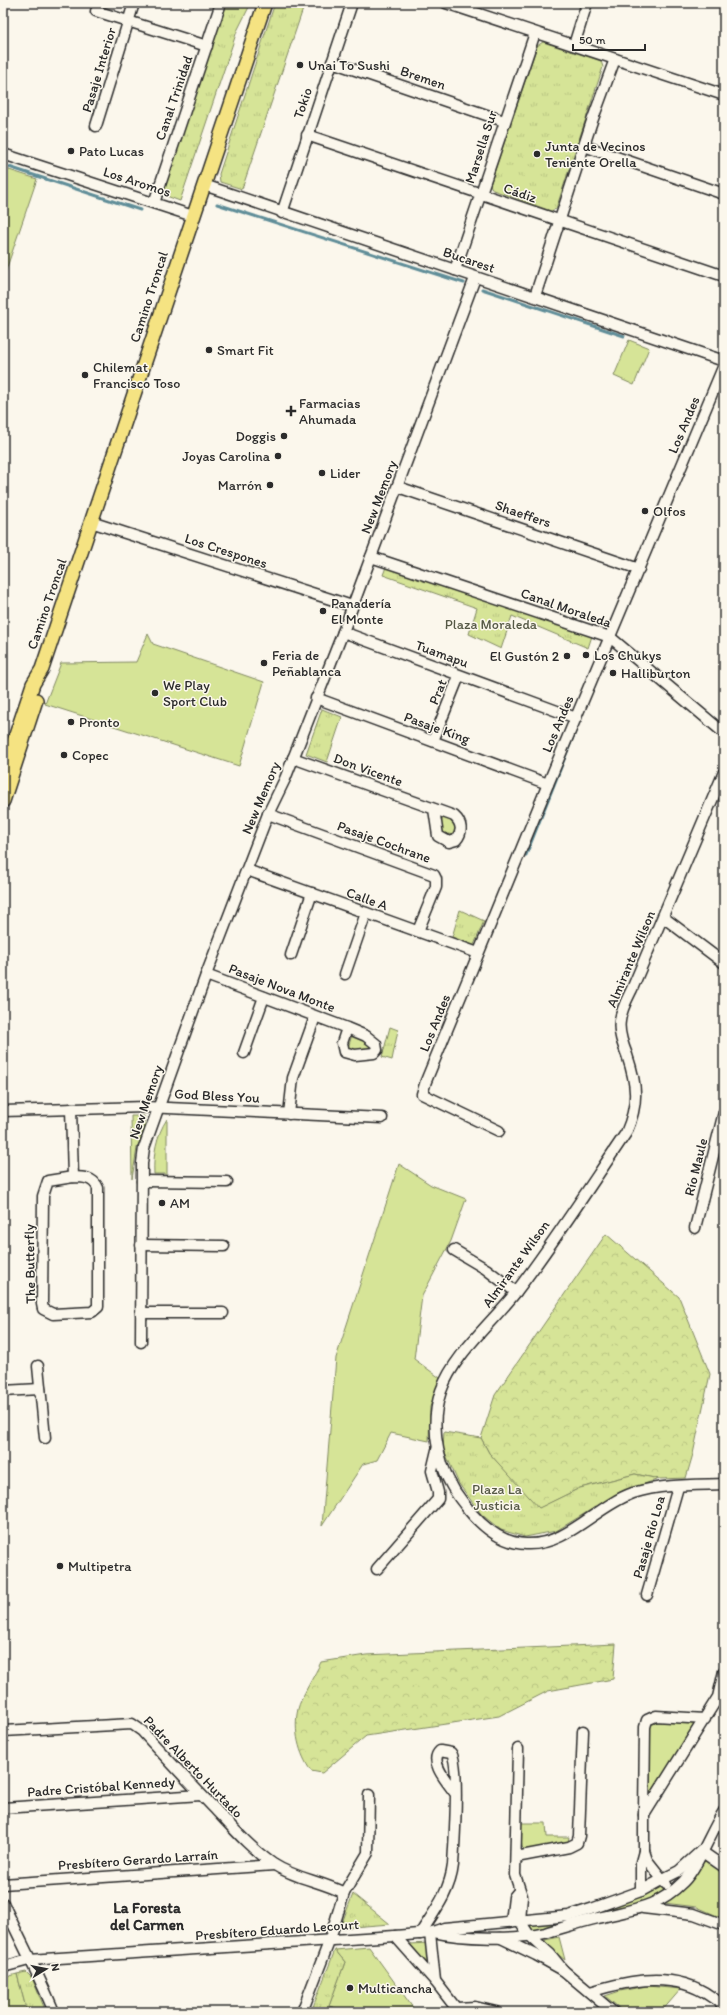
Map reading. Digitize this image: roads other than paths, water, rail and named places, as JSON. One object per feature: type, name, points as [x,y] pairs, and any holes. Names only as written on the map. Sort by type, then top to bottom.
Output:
[{"type":"main road","name":"Camino Troncal","points":[[3,801],[40,687],[42,669],[264,3]]},
{"type":"main road","name":"Camino Troncal","points":[[3,774],[33,684],[42,669]]},
{"type":"street","name":"Pasaje Interior","points":[[96,126],[134,3]]},
{"type":"street","name":"Canal Trinidad","points":[[154,203],[221,3]]},
{"type":"street","name":"Tokio","points":[[282,213],[352,3]]},
{"type":"street","points":[[446,3],[724,95]]},
{"type":"street","points":[[574,45],[587,3]]},
{"type":"street","name":"Pasaje Interior","points":[[96,11],[128,23],[207,46]]},
{"type":"street","name":"Marsella Sur","points":[[455,270],[504,121],[535,33]]},
{"type":"street","points":[[535,296],[584,146],[615,60]]},
{"type":"street","name":"Bremen","points":[[332,62],[504,121]]},
{"type":"street","name":"Cádiz","points":[[307,135],[724,276]]},
{"type":"street","points":[[584,146],[724,194]]},
{"type":"street","name":"Los Aromos","points":[[3,154],[193,216]]},
{"type":"street","name":"Bucarest","points":[[204,186],[475,278],[535,296],[724,361]]},
{"type":"street","name":"New Memory","points":[[141,1342],[142,1181],[144,1148],[206,974],[268,814],[293,758],[343,632],[475,278]]},
{"type":"street","name":"Los Andes","points":[[499,1131],[422,1094],[478,953],[548,784],[724,365]]},
{"type":"street","name":"Shaeffers","points":[[398,487],[639,569]]},
{"type":"street","name":"Los Crespones","points":[[91,522],[352,606]]},
{"type":"street","name":"Canal Moraleda","points":[[371,557],[610,638],[724,734]]},
{"type":"street","name":"Tuamapu","points":[[343,632],[459,676],[493,686],[576,718]]},
{"type":"street","name":"Prat","points":[[433,741],[459,676]]},
{"type":"street","name":"Pasaje King","points":[[316,698],[548,784]]},
{"type":"street","name":"Don Vicente","points":[[293,758],[434,809]]},
{"type":"street","name":"Almirante Wilson","points":[[724,772],[619,1023],[622,1041],[636,1094],[634,1116],[626,1133],[516,1292],[469,1348],[448,1376],[441,1391],[436,1423],[437,1450],[451,1485],[469,1511],[494,1534],[518,1543],[540,1544],[554,1540],[611,1504],[633,1494],[678,1487],[724,1484]]},
{"type":"street","name":"Pasaje Cochrane","points":[[268,814],[434,875],[436,879],[436,887],[418,931]]},
{"type":"street","name":"Calle A","points":[[247,870],[478,953]]},
{"type":"street","points":[[291,955],[312,894]]},
{"type":"street","points":[[345,974],[366,913]]},
{"type":"street","points":[[663,918],[724,963]]},
{"type":"street","name":"Pasaje Nova Monte","points":[[206,974],[347,1028]]},
{"type":"street","points":[[244,1053],[264,997]]},
{"type":"street","points":[[289,1114],[293,1078],[315,1017]]},
{"type":"street","name":"God Bless You","points":[[3,1111],[158,1107],[382,1118]]},
{"type":"street","points":[[71,1109],[73,1177]]},
{"type":"street","name":"Río Maule","points":[[695,1228],[724,1112]]},
{"type":"street","name":"The Butterfly","points":[[73,1177],[83,1177],[94,1181],[98,1188],[98,1306],[92,1312],[53,1314],[43,1309],[42,1304],[43,1196],[48,1181],[73,1177]]},
{"type":"street","points":[[142,1181],[227,1182]]},
{"type":"street","points":[[141,1246],[224,1246]]},
{"type":"street","points":[[454,1250],[486,1268],[516,1292]]},
{"type":"street","points":[[141,1313],[223,1313]]},
{"type":"street","points":[[38,1366],[45,1438]]},
{"type":"street","points":[[3,1391],[40,1389]]},
{"type":"street","points":[[377,1569],[438,1499],[438,1492],[432,1471],[437,1450]]},
{"type":"street","name":"Pasaje Río Loa","points":[[647,1595],[678,1487]]},
{"type":"street","points":[[644,1815],[718,1696],[724,1671]]},
{"type":"street","points":[[641,1891],[641,1862],[644,1851],[646,1720],[656,1716],[705,1719]]},
{"type":"street","name":"Padre Alberto Hurtado","points":[[3,1731],[132,1724],[142,1731],[235,1831],[274,1865],[305,1880],[334,1888],[344,1893]]},
{"type":"street","points":[[516,1857],[570,1847],[577,1844],[579,1836],[583,1731]]},
{"type":"street","points":[[518,1749],[515,1875],[519,1891],[522,1896],[516,1921],[529,1936],[550,1954],[563,1970]]},
{"type":"street","points":[[420,1934],[448,1888],[452,1876],[455,1793]]},
{"type":"street","name":"Padre Cristóbal Kennedy","points":[[3,1808],[201,1795]]},
{"type":"street","points":[[302,2012],[329,1942],[344,1893],[368,1853],[369,1795]]},
{"type":"street","name":"Presbítero Eduardo Lecourt","points":[[463,1931],[497,1936],[529,1936],[610,1914],[643,1908],[671,1893],[684,1881],[724,1811]]},
{"type":"street","points":[[644,1851],[647,1860],[664,1879],[671,1893]]},
{"type":"street","points":[[701,1852],[724,1867]]},
{"type":"street","name":"Presbítero Eduardo Lecourt","points":[[3,1967],[29,1960],[329,1942],[432,1932],[463,1931],[516,1921],[569,1916],[618,1901],[641,1891],[678,1871],[701,1852]]},
{"type":"street","name":"Presbítero Gerardo Larraín","points":[[3,1884],[274,1865]]},
{"type":"street","points":[[3,1903],[29,1960],[38,1972],[54,2012]]},
{"type":"street","points":[[643,1908],[694,1914],[724,1925]]},
{"type":"street","points":[[432,1932],[435,1981]]},
{"type":"street","points":[[396,1936],[458,2010],[475,2007],[496,2012]]},
{"type":"street","points":[[497,1936],[536,1954],[563,1970],[613,2012]]},
{"type":"street","points":[[590,1992],[621,1982],[664,1981],[681,1983],[702,1991],[720,2003],[724,2008],[723,2012]]},
{"type":"waterway","points":[[3,165],[140,210]]},
{"type":"waterway","points":[[217,204],[464,283]]},
{"type":"waterway","points":[[482,289],[624,336]]},
{"type":"waterway","points":[[526,855],[575,732]]},
{"type":"place","name":"Unai To Sushi","points":[[300,65]]},
{"type":"place","name":"Pato Lucas","points":[[71,151]]},
{"type":"place","name":"Junta de Vecinos Teniente Orella","points":[[537,154]]},
{"type":"place","name":"Smart Fit","points":[[209,350]]},
{"type":"place","name":"Chilemat Francisco Toso","points":[[85,375]]},
{"type":"place","name":"Farmacias Ahumada","points":[[291,411]]},
{"type":"place","name":"Doggis","points":[[284,436]]},
{"type":"place","name":"Joyas Carolina","points":[[278,456]]},
{"type":"place","name":"Lider","points":[[322,473]]},
{"type":"place","name":"Marrón","points":[[270,485]]},
{"type":"place","name":"Olfos","points":[[645,511]]},
{"type":"place","name":"Panadería El Monte","points":[[323,611]]},
{"type":"place","name":"Los Chukys","points":[[586,655]]},
{"type":"place","name":"El Gustón 2","points":[[567,656]]},
{"type":"place","name":"Feria de Peñablanca","points":[[264,663]]},
{"type":"place","name":"Halliburton","points":[[613,673]]},
{"type":"place","name":"We Play Sport Club","points":[[155,693]]},
{"type":"place","name":"Pronto","points":[[71,722]]},
{"type":"place","name":"Copec","points":[[64,755]]},
{"type":"place","name":"AM","points":[[162,1203]]},
{"type":"place","name":"Multipetra","points":[[60,1566]]},
{"type":"place","name":"Multicancha","points":[[350,1988]]},
{"type":"district","name":"La Foresta del Carmen","points":[[147,1916]]},
{"type":"park label","name":"Plaza Moraleda","points":[[491,624]]},
{"type":"park label","name":"Plaza La Justicia","points":[[497,1498]]}]
